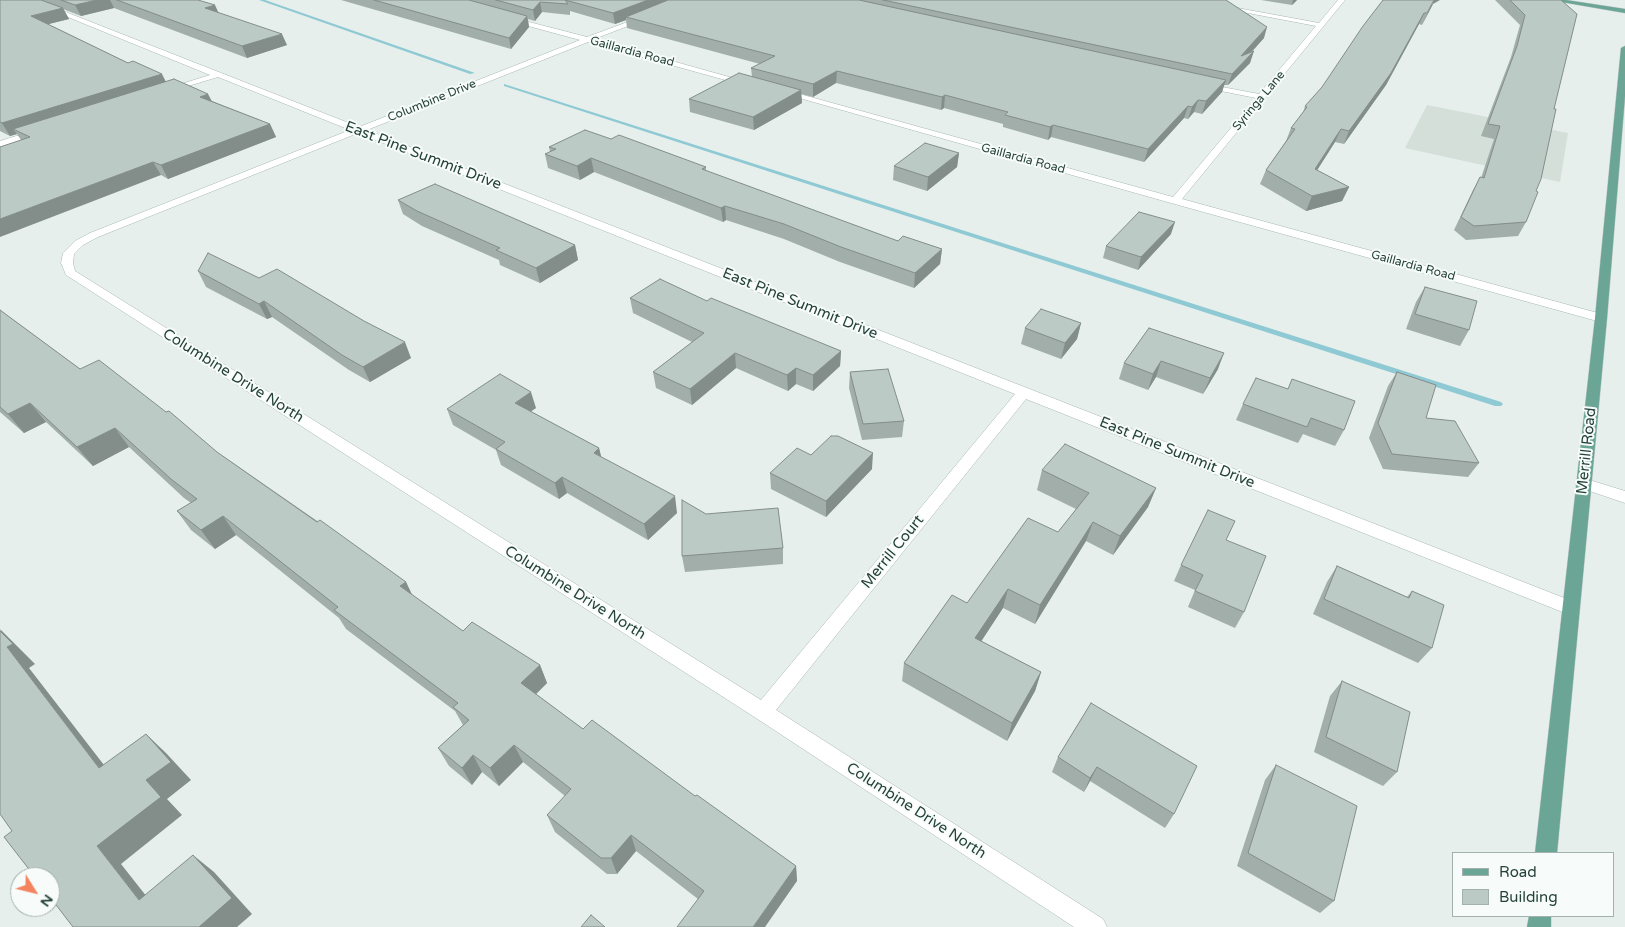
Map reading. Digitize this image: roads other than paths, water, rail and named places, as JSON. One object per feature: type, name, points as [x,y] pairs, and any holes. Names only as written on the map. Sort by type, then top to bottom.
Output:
[{"type":"main road","points":[[1553,0],[1625,11]]},
{"type":"main road","name":"Merrill Road","points":[[1546,852],[1601,318],[1625,48]]},
{"type":"street","name":"East Pine Summit Drive","points":[[29,0],[1571,608]]},
{"type":"street","points":[[1183,0],[1321,25]]},
{"type":"street","name":"Syringa Lane","points":[[1176,200],[1342,0]]},
{"type":"street","name":"Columbine Drive","points":[[69,253],[79,243],[94,235],[651,14]]},
{"type":"street","name":"Gaillardia Road","points":[[502,16],[1601,318]]},
{"type":"street","points":[[163,93],[217,75]]},
{"type":"street","points":[[1194,82],[1262,97]]},
{"type":"street","points":[[0,144],[45,130]]},
{"type":"street","name":"Columbine Drive North","points":[[69,253],[67,263],[70,273],[762,712],[1095,927]]},
{"type":"street","name":"Merrill Court","points":[[762,712],[1024,392]]},
{"type":"street","points":[[1583,483],[1625,497]]},
{"type":"waterway","points":[[261,0],[472,73]]},
{"type":"waterway","points":[[506,85],[1498,404]]}]
